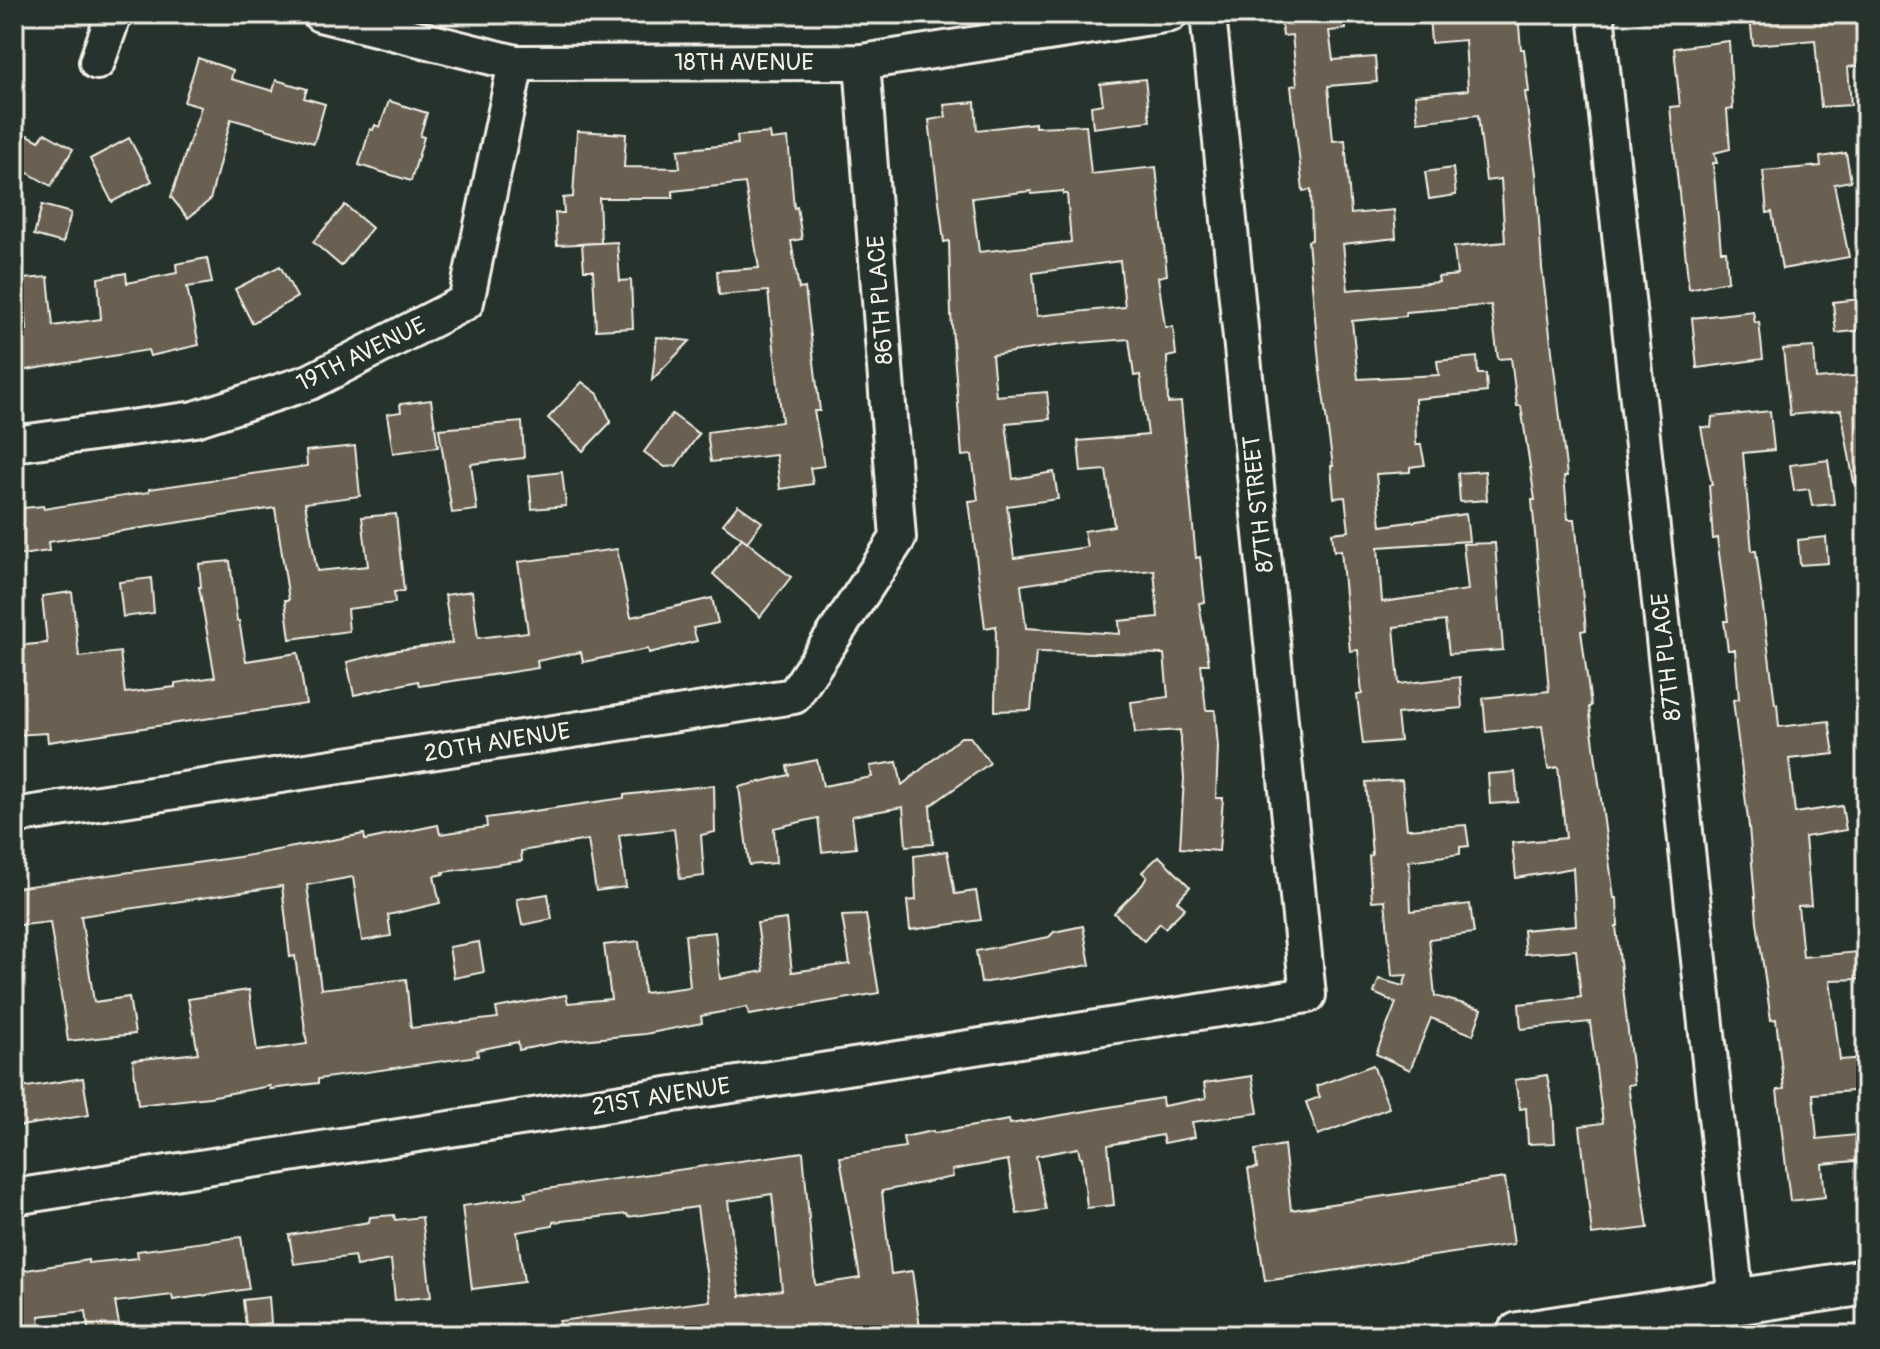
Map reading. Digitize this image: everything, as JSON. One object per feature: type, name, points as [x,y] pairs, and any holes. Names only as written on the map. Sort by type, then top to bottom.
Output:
[{"type":"street","points":[[97,62],[114,14]]},
{"type":"street","name":"18TH AVENUE","points":[[320,14],[516,63],[862,62],[1170,14]]},
{"type":"street","name":"87TH STREET","points":[[1208,14],[1308,995]]},
{"type":"street","name":"87TH PLACE","points":[[1596,14],[1736,1300]]},
{"type":"street","name":"86TH PLACE","points":[[862,62],[898,538]]},
{"type":"street","name":"19TH AVENUE","points":[[14,444],[195,419],[310,382],[466,302],[516,63]]},
{"type":"street","name":"20TH AVENUE","points":[[14,816],[794,696],[898,538]]},
{"type":"street","name":"21ST AVENUE","points":[[14,1197],[1308,995]]},
{"type":"street","points":[[1519,1335],[1866,1282]]},
{"type":"building","points":[[1280,14],[1345,14],[1346,29],[1329,31],[1333,60],[1375,57],[1377,82],[1328,86],[1333,141],[1345,140],[1351,214],[1394,210],[1396,238],[1343,244],[1348,290],[1439,282],[1438,277],[1457,275],[1454,247],[1505,242],[1501,179],[1486,181],[1478,115],[1418,122],[1415,95],[1468,90],[1465,40],[1431,43],[1429,16],[1518,14],[1529,92],[1525,92],[1567,476],[1564,476],[1568,519],[1575,519],[1586,630],[1581,631],[1589,707],[1614,898],[1617,898],[1616,926],[1634,1084],[1628,1085],[1648,1228],[1592,1235],[1580,1126],[1603,1123],[1590,1022],[1521,1029],[1519,1004],[1581,997],[1576,950],[1525,954],[1523,930],[1576,925],[1573,868],[1516,878],[1512,843],[1566,838],[1558,767],[1548,769],[1542,726],[1486,732],[1483,698],[1549,691],[1532,500],[1535,500],[1521,406],[1517,406],[1511,358],[1498,359],[1491,305],[1406,312],[1406,316],[1352,321],[1358,379],[1439,375],[1437,361],[1477,357],[1478,374],[1486,374],[1487,392],[1415,399],[1416,445],[1421,445],[1425,465],[1410,467],[1410,472],[1376,474],[1381,526],[1466,514],[1469,541],[1378,547],[1382,602],[1468,590],[1463,544],[1495,543],[1503,650],[1449,654],[1445,621],[1394,627],[1399,684],[1460,677],[1462,708],[1397,714],[1400,741],[1363,744],[1357,695],[1362,694],[1358,650],[1350,651],[1341,550],[1334,551],[1332,533],[1349,531],[1345,497],[1334,498],[1308,241],[1312,240],[1311,190],[1303,191],[1291,86],[1297,85],[1292,35],[1283,36]]},
{"type":"building","points":[[1821,14],[1822,24],[1866,21],[1866,65],[1848,67],[1851,105],[1821,107],[1815,40],[1753,45],[1750,18]]},
{"type":"building","points":[[1729,41],[1733,109],[1727,110],[1730,149],[1714,153],[1717,163],[1713,163],[1721,251],[1726,251],[1728,281],[1689,289],[1670,107],[1680,106],[1674,48]]},
{"type":"building","points":[[198,58],[233,70],[231,79],[273,91],[276,80],[307,89],[304,98],[325,104],[314,143],[231,119],[210,200],[188,218],[171,197],[201,107],[184,102]]},
{"type":"building","points":[[1145,79],[1150,121],[1093,128],[1091,106],[1103,104],[1100,84]]},
{"type":"building","points":[[389,101],[427,113],[420,136],[424,137],[411,181],[359,165],[370,129],[373,130],[375,125],[380,127]]},
{"type":"building","points":[[975,102],[977,130],[1035,123],[1035,127],[1086,125],[1091,174],[1156,167],[1167,275],[1158,277],[1165,327],[1173,327],[1176,355],[1167,357],[1168,403],[1181,402],[1196,558],[1200,557],[1205,602],[1199,603],[1209,664],[1201,664],[1206,710],[1215,710],[1218,748],[1216,798],[1223,798],[1219,851],[1180,848],[1184,778],[1180,730],[1135,733],[1131,702],[1168,697],[1164,654],[1036,652],[1031,710],[995,711],[996,626],[985,628],[969,501],[978,500],[972,455],[962,456],[951,314],[949,241],[944,242],[929,120],[946,117],[944,105]],"holes":[[[1031,191],[1032,194],[1063,191],[1067,194],[1071,242],[979,252],[972,198]],[[1120,261],[1125,307],[1037,316],[1033,273]],[[1129,339],[1134,376],[1140,375],[1148,435],[1078,441],[1081,472],[1106,470],[1114,526],[1084,531],[1087,547],[1014,558],[1007,506],[1058,499],[1054,472],[1013,479],[1006,423],[1050,419],[1047,392],[996,396],[992,355]],[[1154,570],[1158,617],[1119,621],[1120,634],[1026,628],[1021,585]]]},
{"type":"building","points":[[577,131],[626,134],[624,167],[680,168],[678,150],[738,144],[737,136],[770,133],[771,140],[788,138],[794,208],[797,207],[802,239],[791,241],[799,289],[805,288],[820,411],[814,411],[824,466],[810,468],[813,484],[780,489],[776,455],[711,462],[707,432],[782,422],[768,291],[719,295],[717,271],[759,268],[745,183],[673,191],[673,198],[599,198],[601,243],[557,245],[555,213],[564,213],[563,198],[573,197]]},
{"type":"building","points":[[45,133],[73,149],[51,186],[14,165],[14,159],[28,135],[39,141]]},
{"type":"building","points":[[129,138],[152,181],[112,202],[90,159]]},
{"type":"building","points":[[1846,153],[1851,181],[1834,184],[1849,257],[1782,269],[1772,212],[1767,213],[1763,171],[1821,166],[1820,157]]},
{"type":"building","points":[[1453,168],[1456,195],[1429,199],[1425,172]]},
{"type":"building","points":[[42,205],[71,213],[63,243],[34,235]]},
{"type":"building","points":[[345,205],[372,228],[341,266],[313,242]]},
{"type":"building","points":[[617,242],[620,281],[631,280],[633,328],[596,330],[593,270],[584,270],[582,244]]},
{"type":"building","points":[[207,258],[212,283],[187,287],[199,345],[150,356],[148,350],[14,372],[14,332],[27,330],[23,279],[48,277],[53,326],[101,319],[98,278],[126,273],[127,283],[177,273],[176,264]]},
{"type":"building","points":[[280,266],[297,297],[252,323],[235,289]]},
{"type":"building","points":[[1860,299],[1864,330],[1836,333],[1833,302]]},
{"type":"building","points":[[1753,311],[1755,323],[1759,322],[1763,359],[1697,368],[1692,318]]},
{"type":"building","points":[[657,337],[690,341],[652,380]]},
{"type":"building","points":[[1814,347],[1816,379],[1866,375],[1866,482],[1854,483],[1841,410],[1790,415],[1783,349]]},
{"type":"building","points":[[582,382],[598,394],[611,422],[583,451],[548,418]]},
{"type":"building","points":[[431,400],[438,447],[393,453],[387,414],[401,412],[400,404]]},
{"type":"building","points":[[1770,411],[1774,450],[1743,453],[1752,551],[1756,551],[1779,727],[1829,721],[1834,754],[1789,759],[1795,813],[1842,806],[1846,830],[1805,837],[1811,905],[1798,906],[1803,957],[1858,952],[1861,979],[1830,980],[1840,1060],[1865,1058],[1866,1070],[1866,1090],[1813,1094],[1817,1139],[1866,1134],[1866,1160],[1822,1164],[1825,1197],[1790,1201],[1777,1090],[1784,1089],[1776,1019],[1771,1020],[1757,922],[1733,700],[1739,699],[1735,650],[1728,650],[1724,621],[1728,621],[1717,538],[1713,539],[1709,485],[1712,485],[1701,427],[1711,428],[1712,417]]},
{"type":"building","points":[[672,414],[699,434],[676,466],[665,467],[644,452]]},
{"type":"building","points":[[522,422],[524,458],[471,464],[477,510],[452,513],[439,429]]},
{"type":"building","points":[[355,446],[360,496],[305,503],[317,571],[368,566],[362,517],[396,514],[404,591],[394,592],[395,603],[347,609],[349,631],[290,639],[285,600],[289,600],[275,508],[48,542],[49,551],[14,556],[14,509],[43,506],[44,509],[149,492],[149,489],[307,466],[306,451]]},
{"type":"building","points":[[1828,460],[1834,504],[1812,506],[1809,489],[1794,491],[1790,465]]},
{"type":"building","points":[[1485,471],[1487,500],[1460,502],[1458,473]]},
{"type":"building","points":[[562,472],[566,506],[532,509],[529,476]]},
{"type":"building","points":[[738,505],[762,522],[747,542],[723,524]]},
{"type":"building","points":[[1826,537],[1828,563],[1800,565],[1798,540]]},
{"type":"building","points":[[742,538],[791,577],[760,617],[713,574]]},
{"type":"building","points":[[617,549],[631,617],[712,598],[718,623],[693,628],[697,641],[649,653],[648,649],[583,662],[581,652],[537,661],[538,668],[419,686],[418,681],[354,695],[347,662],[398,650],[452,643],[445,595],[472,591],[478,638],[528,632],[518,562]]},
{"type":"building","points":[[230,561],[237,621],[246,661],[298,653],[306,704],[48,742],[47,733],[14,735],[14,646],[47,643],[42,596],[72,592],[79,657],[120,652],[125,693],[175,687],[175,683],[215,677],[199,587],[199,564]]},
{"type":"building","points":[[151,578],[154,613],[123,617],[119,582]]},
{"type":"building","points":[[961,737],[970,737],[990,763],[930,806],[933,844],[906,846],[903,807],[852,816],[856,848],[822,852],[818,818],[774,828],[776,863],[749,865],[739,787],[789,775],[787,766],[817,760],[823,786],[872,777],[870,766],[897,762],[902,785]]},
{"type":"building","points":[[1515,772],[1518,802],[1490,804],[1488,774]]},
{"type":"building","points":[[1402,780],[1407,829],[1466,825],[1469,846],[1460,847],[1460,854],[1409,861],[1411,911],[1470,904],[1474,933],[1429,939],[1435,996],[1482,1009],[1473,1035],[1431,1018],[1410,1070],[1376,1054],[1396,1003],[1374,993],[1379,979],[1403,986],[1407,975],[1392,976],[1385,900],[1372,901],[1366,782]]},
{"type":"building","points":[[714,785],[715,832],[701,835],[704,876],[680,879],[674,829],[619,835],[626,887],[596,891],[588,840],[521,851],[522,861],[443,872],[434,876],[440,903],[388,915],[391,936],[362,941],[353,877],[307,885],[321,989],[406,979],[411,1028],[498,1018],[496,1008],[566,995],[568,1003],[611,999],[604,945],[639,941],[644,993],[690,987],[685,935],[715,932],[720,979],[764,971],[757,923],[786,919],[792,972],[850,964],[842,916],[866,915],[879,993],[749,1015],[747,1007],[701,1016],[702,1023],[645,1034],[559,1042],[519,1050],[518,1042],[477,1050],[478,1056],[318,1079],[318,1083],[270,1089],[270,1086],[138,1105],[133,1060],[198,1053],[188,999],[249,990],[257,1051],[307,1044],[295,956],[290,957],[282,886],[81,916],[94,1002],[129,997],[135,1034],[68,1041],[50,922],[14,926],[14,888],[239,857],[364,834],[365,840],[438,825],[440,834],[487,827],[486,818],[624,798],[624,795]]},
{"type":"building","points":[[947,851],[955,894],[976,891],[981,920],[910,930],[907,901],[916,900],[914,856]]},
{"type":"building","points":[[1159,856],[1190,887],[1177,901],[1185,908],[1165,928],[1160,923],[1144,941],[1114,913],[1142,885],[1147,877],[1142,872]]},
{"type":"building","points":[[548,894],[552,919],[522,925],[517,899]]},
{"type":"building","points":[[1083,926],[1090,965],[981,983],[976,951],[1049,937],[1054,932]]},
{"type":"building","points":[[479,942],[484,972],[454,978],[449,947]]},
{"type":"building","points":[[1373,1065],[1389,1108],[1318,1135],[1306,1102],[1320,1097],[1316,1086]]},
{"type":"building","points":[[1547,1075],[1555,1143],[1528,1144],[1526,1108],[1520,1109],[1515,1080]]},
{"type":"building","points":[[1252,1076],[1258,1113],[1192,1122],[1195,1137],[1164,1143],[1162,1135],[1108,1145],[1114,1205],[1087,1208],[1082,1157],[1078,1148],[1036,1156],[1046,1210],[1017,1214],[1008,1160],[952,1170],[953,1177],[882,1191],[891,1274],[912,1271],[921,1335],[560,1335],[559,1321],[710,1301],[697,1207],[628,1217],[627,1214],[553,1222],[553,1226],[517,1232],[524,1282],[472,1289],[462,1206],[526,1197],[525,1192],[803,1152],[815,1285],[860,1278],[840,1157],[905,1147],[903,1137],[933,1131],[1009,1120],[1010,1124],[1162,1098],[1163,1106],[1206,1098],[1204,1083]],"holes":[[[772,1194],[782,1290],[740,1296],[728,1201]]]},
{"type":"building","points":[[83,1078],[89,1115],[14,1127],[14,1089]]},
{"type":"building","points":[[1284,1145],[1291,1210],[1505,1178],[1514,1244],[1265,1281],[1248,1169],[1257,1168],[1255,1150]]},
{"type":"building","points":[[394,1215],[395,1220],[422,1217],[431,1297],[395,1300],[391,1260],[356,1266],[354,1256],[294,1264],[289,1235],[369,1222],[370,1217]]},
{"type":"building","points":[[241,1237],[249,1289],[173,1300],[172,1295],[115,1302],[121,1335],[89,1335],[86,1311],[39,1316],[41,1335],[14,1335],[14,1272],[88,1260],[88,1263],[138,1258],[137,1251]]},
{"type":"building","points":[[269,1297],[271,1323],[246,1326],[243,1300]]}]
